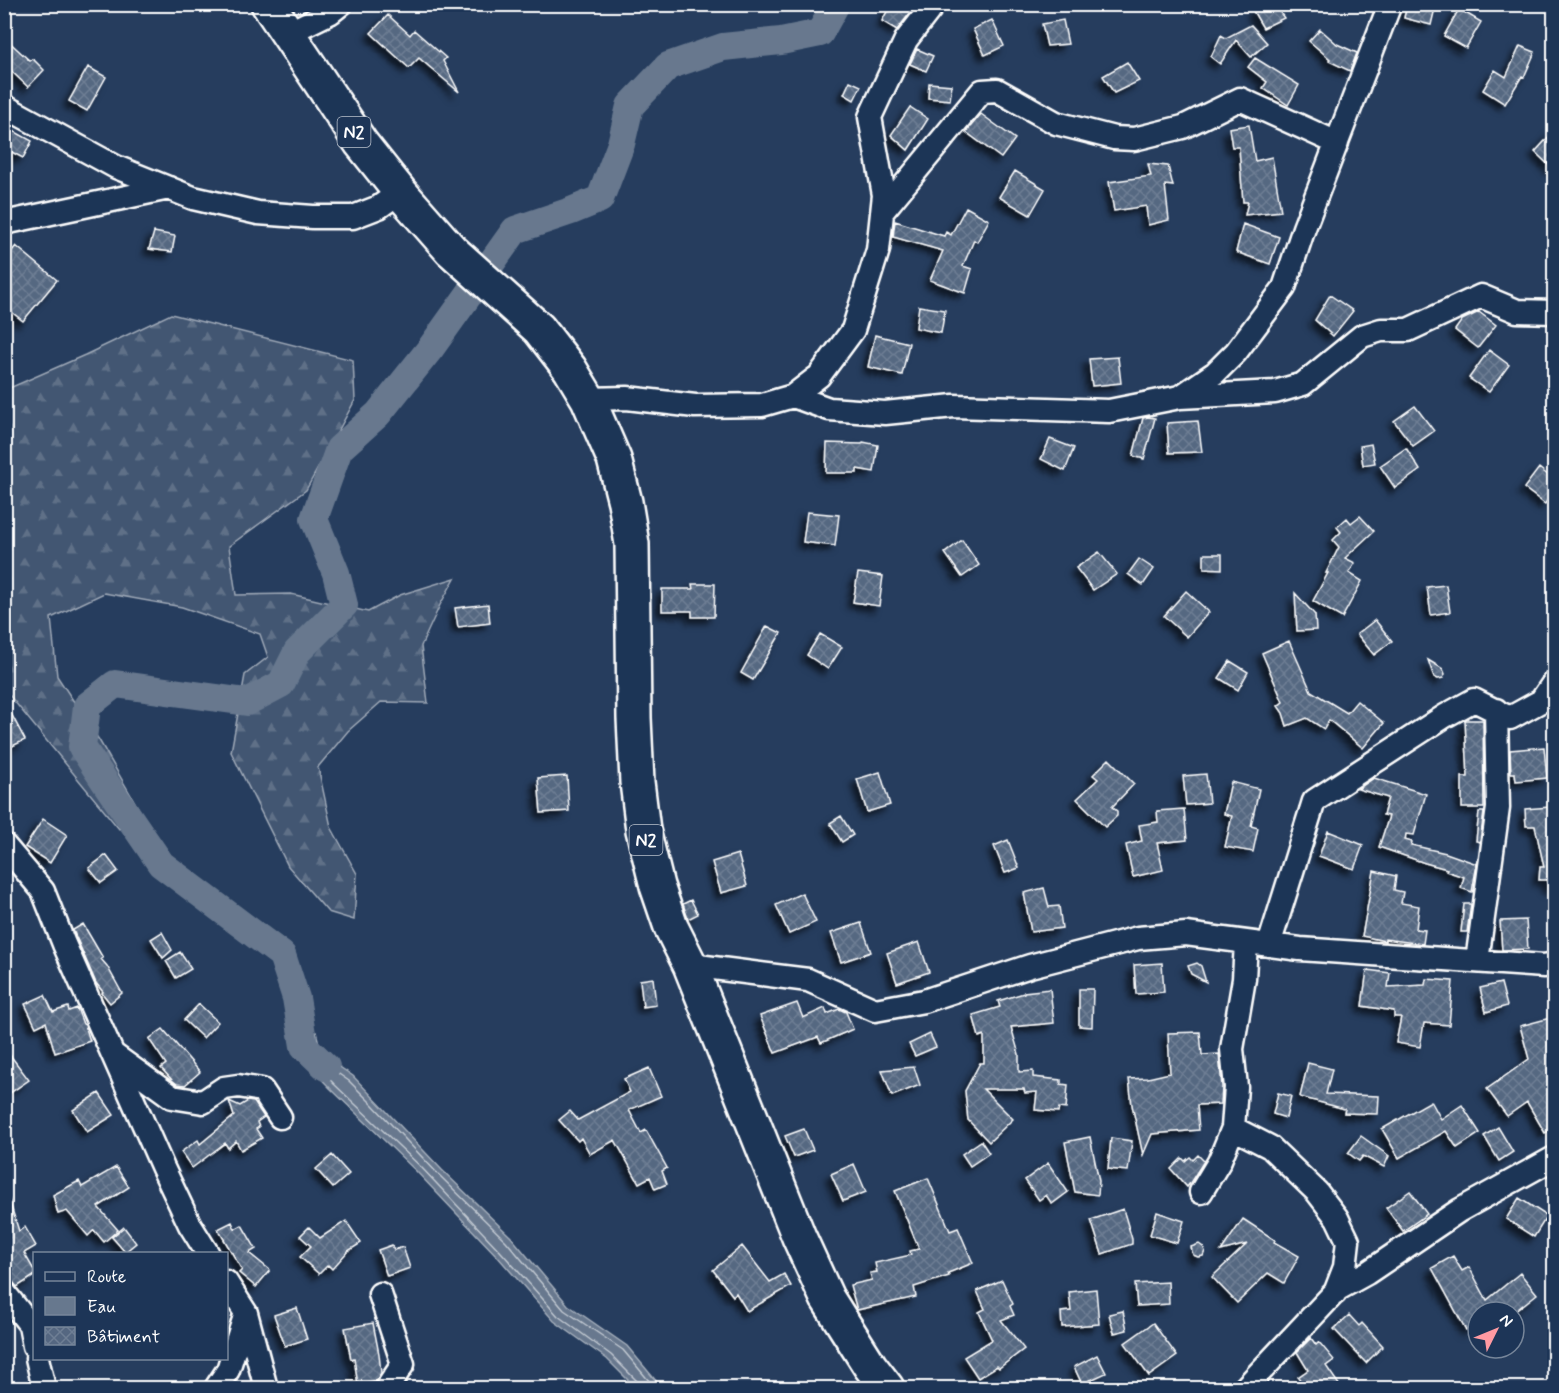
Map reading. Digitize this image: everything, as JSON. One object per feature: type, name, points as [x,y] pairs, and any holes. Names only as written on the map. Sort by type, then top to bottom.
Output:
[{"type":"highway","name":"N2","points":[[268,4],[361,143],[400,192],[451,250],[539,329],[570,369],[588,399],[614,459],[625,502],[632,544],[637,782],[644,830],[657,886],[671,927],[690,965],[799,1237],[827,1298],[887,1389]]},
{"type":"street","points":[[288,33],[331,12],[341,4]]},
{"type":"street","points":[[588,399],[627,398],[695,406],[762,405],[793,396],[819,376],[852,330],[878,250],[884,195],[870,117],[906,40],[934,4]]},
{"type":"street","points":[[1180,397],[1215,373],[1236,352],[1284,288],[1304,228],[1390,4]]},
{"type":"street","points":[[882,212],[982,91],[997,90],[1056,123],[1114,138],[1134,139],[1183,127],[1240,99],[1337,143]]},
{"type":"street","points":[[4,106],[116,167],[193,198],[258,213],[353,217],[379,207],[400,192]]},
{"type":"street","points":[[4,223],[169,188]]},
{"type":"street","points":[[793,396],[829,409],[885,413],[954,406],[1109,411],[1180,397],[1275,392],[1303,384],[1362,336],[1381,330],[1407,330],[1481,296],[1517,311],[1554,312]]},
{"type":"street","points":[[1269,945],[1314,801],[1445,716],[1474,700],[1510,718],[1541,701],[1554,682]]},
{"type":"street","points":[[1477,962],[1498,808],[1496,710]]},
{"type":"street","points":[[4,845],[43,891],[163,1168],[190,1225],[207,1252]]},
{"type":"street","points":[[690,965],[808,980],[875,1010],[924,1001],[1030,966],[1138,938],[1186,934],[1300,949],[1544,966],[1554,964]]},
{"type":"street","points":[[1201,1192],[1219,1162],[1233,1128],[1236,1087],[1232,1050],[1244,979],[1246,942]]},
{"type":"street","points":[[112,1054],[172,1097],[203,1102],[224,1088],[238,1086],[262,1090],[280,1118]]},
{"type":"street","points":[[1233,1128],[1270,1147],[1317,1192],[1337,1218],[1348,1241],[1345,1267],[1335,1293]]},
{"type":"street","points":[[1245,1389],[1338,1289],[1368,1273],[1460,1210],[1554,1158]]},
{"type":"street","points":[[228,1285],[246,1313],[266,1389]]},
{"type":"street","points":[[4,1292],[33,1331]]},
{"type":"street","points":[[380,1294],[403,1364],[387,1389]]},
{"type":"street","points":[[216,1389],[228,1370],[246,1313]]},
{"type":"street","points":[[37,1360],[44,1389]]},
{"type":"green space","points":[[171,314],[353,360],[355,400],[306,490],[229,546],[236,595],[291,594],[368,612],[400,595],[455,578],[421,646],[428,703],[381,702],[348,731],[318,767],[331,827],[357,874],[354,920],[328,912],[288,866],[231,752],[245,675],[268,657],[260,634],[182,607],[104,593],[51,618],[57,676],[99,740],[147,823],[119,829],[5,690],[5,390]]},
{"type":"water","points":[[316,1032],[322,1055],[353,1076],[442,1170],[511,1237],[568,1305],[627,1346],[662,1388],[636,1388],[607,1359],[554,1321],[497,1256],[416,1171],[309,1066],[293,1041]]},
{"type":"building","points":[[891,4],[917,4],[897,30],[882,21]]},
{"type":"building","points":[[1264,4],[1274,4],[1284,18],[1263,28],[1253,11]]},
{"type":"building","points":[[1407,4],[1436,4],[1431,25],[1404,18]]},
{"type":"building","points":[[1459,9],[1481,22],[1466,48],[1444,36]]},
{"type":"building","points":[[388,15],[410,35],[414,30],[446,58],[443,61],[459,92],[419,58],[409,68],[371,33]]},
{"type":"building","points":[[992,20],[1004,46],[985,55],[973,29]]},
{"type":"building","points":[[1063,20],[1068,44],[1047,46],[1042,24]]},
{"type":"building","points":[[1251,25],[1267,43],[1251,57],[1236,40],[1220,64],[1211,57],[1221,35],[1226,38]]},
{"type":"building","points":[[1320,29],[1337,44],[1357,53],[1350,71],[1329,61],[1330,59],[1309,41]]},
{"type":"building","points":[[4,37],[30,61],[33,59],[44,70],[28,87],[4,64]]},
{"type":"building","points":[[1520,46],[1535,52],[1524,77],[1522,76],[1505,104],[1483,90],[1495,70],[1506,77]]},
{"type":"building","points":[[917,49],[933,56],[926,71],[910,64]]},
{"type":"building","points":[[1255,58],[1299,85],[1288,105],[1263,88],[1267,82],[1248,67]]},
{"type":"building","points":[[1127,62],[1139,81],[1114,93],[1103,76]]},
{"type":"building","points":[[88,67],[106,77],[87,111],[69,101]]},
{"type":"building","points":[[850,81],[861,86],[854,100],[844,94]]},
{"type":"building","points":[[929,83],[952,85],[950,100],[928,98]]},
{"type":"building","points":[[910,107],[928,119],[908,150],[891,135]]},
{"type":"building","points":[[981,114],[1015,139],[1001,158],[966,132]]},
{"type":"building","points":[[1249,125],[1255,161],[1272,157],[1281,211],[1245,215],[1248,202],[1243,202],[1239,147],[1232,147],[1229,128]]},
{"type":"building","points":[[4,127],[32,141],[23,158],[4,148]]},
{"type":"building","points":[[1554,131],[1554,170],[1535,152]]},
{"type":"building","points":[[1148,164],[1168,166],[1173,186],[1165,185],[1169,220],[1148,225],[1146,206],[1114,211],[1109,182],[1151,176]]},
{"type":"building","points":[[1015,171],[1045,189],[1030,215],[999,197]]},
{"type":"building","points":[[966,207],[989,220],[977,242],[974,240],[963,266],[972,269],[965,293],[930,280],[943,251],[893,237],[895,221],[944,236],[946,232],[951,235]]},
{"type":"building","points":[[1243,224],[1279,237],[1270,264],[1236,252]]},
{"type":"building","points":[[154,232],[175,236],[172,252],[149,249]]},
{"type":"building","points":[[16,246],[57,280],[23,321],[4,306],[4,260]]},
{"type":"building","points":[[1330,295],[1353,311],[1333,336],[1315,320]]},
{"type":"building","points":[[919,306],[945,310],[941,333],[916,328]]},
{"type":"building","points":[[1479,312],[1496,325],[1478,348],[1455,330],[1462,320]]},
{"type":"building","points":[[875,335],[909,343],[902,375],[868,367]]},
{"type":"building","points":[[1489,350],[1509,365],[1489,392],[1469,378]]},
{"type":"building","points":[[1118,357],[1121,383],[1092,386],[1089,359]]},
{"type":"building","points":[[1415,406],[1434,431],[1413,446],[1394,421]]},
{"type":"building","points":[[1143,418],[1155,418],[1144,459],[1133,456]]},
{"type":"building","points":[[1198,421],[1202,452],[1169,453],[1167,423]]},
{"type":"building","points":[[1050,439],[1074,448],[1065,471],[1041,459]]},
{"type":"building","points":[[863,442],[878,445],[874,472],[857,469],[857,473],[826,473],[827,443],[862,444]]},
{"type":"building","points":[[1371,444],[1375,463],[1363,465],[1360,446]]},
{"type":"building","points":[[1406,448],[1420,470],[1395,488],[1380,466]]},
{"type":"building","points":[[1539,468],[1554,480],[1554,491],[1545,504],[1524,488]]},
{"type":"building","points":[[807,512],[839,515],[835,546],[803,542]]},
{"type":"building","points":[[1360,516],[1374,531],[1345,558],[1355,563],[1349,573],[1362,581],[1342,618],[1313,601],[1339,547],[1333,540],[1341,532],[1337,527],[1347,518],[1351,523]]},
{"type":"building","points":[[962,540],[979,565],[962,577],[945,553]]},
{"type":"building","points":[[1099,552],[1117,574],[1093,590],[1076,568]]},
{"type":"building","points":[[1204,554],[1222,554],[1222,569],[1204,568]]},
{"type":"building","points":[[1139,559],[1154,569],[1143,585],[1128,574]]},
{"type":"building","points":[[858,573],[883,576],[879,606],[853,602]]},
{"type":"building","points":[[692,584],[715,584],[714,617],[692,617],[692,611],[662,611],[662,589],[693,589]]},
{"type":"building","points":[[1446,585],[1450,612],[1431,615],[1427,587]]},
{"type":"building","points":[[1186,591],[1209,612],[1187,637],[1164,616]]},
{"type":"building","points":[[1295,593],[1315,615],[1316,630],[1297,631]]},
{"type":"building","points":[[488,604],[490,623],[458,627],[455,608]]},
{"type":"building","points":[[1375,620],[1392,641],[1374,655],[1357,634]]},
{"type":"building","points":[[767,626],[781,633],[753,680],[741,673]]},
{"type":"building","points":[[820,634],[842,647],[828,669],[807,655]]},
{"type":"building","points":[[1289,641],[1311,691],[1347,713],[1357,701],[1384,723],[1363,748],[1329,720],[1324,729],[1307,718],[1287,726],[1278,706],[1283,702],[1262,653]]},
{"type":"building","points":[[1428,660],[1443,669],[1445,674],[1443,678],[1434,677]]},
{"type":"building","points":[[1230,661],[1248,672],[1238,690],[1219,678]]},
{"type":"building","points":[[4,700],[25,740],[4,750]]},
{"type":"building","points":[[1465,720],[1483,720],[1484,808],[1462,808],[1462,777],[1468,777]]},
{"type":"building","points":[[1544,747],[1547,778],[1516,781],[1515,773],[1511,773],[1510,750]]},
{"type":"building","points":[[1109,759],[1134,784],[1112,807],[1117,811],[1117,816],[1105,827],[1077,799],[1098,779],[1093,775]]},
{"type":"building","points":[[880,772],[890,805],[867,812],[857,779]]},
{"type":"building","points":[[1206,774],[1209,803],[1186,805],[1183,776]]},
{"type":"building","points":[[567,776],[569,811],[541,813],[538,778]]},
{"type":"building","points":[[1374,778],[1426,794],[1414,835],[1406,834],[1405,840],[1412,842],[1411,845],[1446,853],[1477,864],[1472,892],[1461,888],[1464,877],[1446,871],[1447,869],[1379,847],[1389,816],[1383,815],[1388,798],[1358,789]]},
{"type":"building","points":[[1231,782],[1259,789],[1251,826],[1258,828],[1253,852],[1225,847],[1232,816],[1224,814]]},
{"type":"building","points":[[1550,807],[1552,826],[1554,826],[1554,888],[1549,889],[1547,880],[1539,880],[1540,867],[1544,867],[1535,826],[1526,826],[1525,809]]},
{"type":"building","points":[[1184,809],[1187,840],[1157,843],[1163,870],[1133,877],[1126,845],[1142,841],[1139,825],[1158,822],[1157,811]]},
{"type":"building","points":[[1479,812],[1484,812],[1480,842],[1476,841]]},
{"type":"building","points":[[841,816],[853,835],[842,842],[830,823]]},
{"type":"building","points":[[43,819],[67,835],[50,863],[25,847]]},
{"type":"building","points":[[1328,831],[1363,845],[1354,869],[1319,856]]},
{"type":"building","points":[[1008,840],[1019,868],[1005,873],[994,846]]},
{"type":"building","points":[[738,854],[747,886],[721,893],[712,862]]},
{"type":"building","points":[[106,855],[118,871],[101,883],[89,868]]},
{"type":"building","points":[[1374,871],[1396,876],[1394,890],[1403,892],[1401,903],[1419,906],[1416,929],[1425,930],[1423,944],[1385,939],[1385,941],[1362,936]]},
{"type":"building","points":[[1044,888],[1049,907],[1059,906],[1062,928],[1031,932],[1024,893]]},
{"type":"building","points":[[802,893],[816,922],[789,934],[776,905]]},
{"type":"building","points":[[691,900],[698,914],[688,919],[683,904]]},
{"type":"building","points":[[1464,904],[1471,904],[1467,932],[1461,932]]},
{"type":"building","points":[[1526,920],[1528,949],[1502,950],[1500,921]]},
{"type":"building","points":[[861,923],[871,952],[841,962],[831,933]]},
{"type":"building","points":[[83,924],[122,993],[110,1003],[96,983],[73,930]]},
{"type":"building","points":[[162,932],[172,950],[163,958],[151,939]]},
{"type":"building","points":[[919,942],[929,972],[897,983],[887,953]]},
{"type":"building","points":[[180,952],[191,969],[176,978],[166,961]]},
{"type":"building","points":[[1162,963],[1164,992],[1136,994],[1134,965]]},
{"type":"building","points":[[1197,963],[1201,966],[1206,982],[1191,974],[1188,966]]},
{"type":"building","points":[[1367,970],[1390,973],[1388,987],[1425,985],[1426,979],[1453,981],[1449,1025],[1424,1023],[1420,1047],[1396,1043],[1401,1017],[1394,1017],[1394,1011],[1362,1006]]},
{"type":"building","points":[[653,978],[656,1005],[643,1007],[640,980]]},
{"type":"building","points":[[1501,983],[1507,1006],[1486,1012],[1480,988]]},
{"type":"building","points":[[1050,989],[1054,1023],[1011,1027],[1019,1054],[1019,1072],[1033,1071],[1033,1077],[1061,1080],[1061,1084],[1068,1085],[1066,1109],[1059,1108],[1058,1112],[1035,1110],[1037,1092],[1025,1093],[1024,1089],[983,1089],[1013,1119],[989,1142],[968,1120],[965,1091],[980,1063],[984,1063],[984,1035],[979,1037],[973,1015],[1000,1007],[998,1001],[1024,992]]},
{"type":"building","points":[[1079,989],[1093,989],[1092,1027],[1079,1026]]},
{"type":"building","points":[[45,995],[53,1012],[68,1007],[69,1011],[77,1008],[90,1041],[55,1053],[46,1022],[36,1027],[25,1004]]},
{"type":"building","points":[[797,1003],[803,1018],[825,1008],[827,1014],[839,1009],[846,1012],[853,1029],[821,1043],[818,1037],[775,1053],[760,1016]]},
{"type":"building","points":[[199,1004],[218,1022],[203,1038],[184,1020]]},
{"type":"building","points":[[1554,1017],[1554,1128],[1545,1133],[1527,1102],[1507,1116],[1487,1089],[1529,1059],[1520,1026]]},
{"type":"building","points":[[163,1029],[200,1072],[185,1085],[177,1084],[161,1068],[166,1064],[149,1039]]},
{"type":"building","points":[[1200,1032],[1202,1055],[1219,1054],[1221,1104],[1197,1105],[1199,1130],[1152,1134],[1143,1155],[1129,1079],[1170,1073],[1168,1033]]},
{"type":"building","points":[[930,1034],[936,1047],[915,1056],[909,1044]]},
{"type":"building","points":[[4,1047],[29,1080],[4,1097]]},
{"type":"building","points":[[1308,1063],[1332,1069],[1326,1094],[1379,1096],[1378,1114],[1344,1113],[1345,1109],[1300,1097]]},
{"type":"building","points":[[914,1067],[920,1085],[892,1096],[882,1070]]},
{"type":"building","points":[[649,1068],[661,1096],[629,1110],[641,1133],[646,1130],[667,1168],[662,1171],[667,1184],[655,1189],[650,1177],[639,1183],[615,1140],[590,1154],[581,1138],[578,1141],[559,1120],[570,1111],[578,1120],[630,1092],[624,1079]]},
{"type":"building","points":[[99,1093],[114,1115],[87,1132],[73,1110]]},
{"type":"building","points":[[1278,1093],[1291,1096],[1286,1118],[1273,1114]]},
{"type":"building","points":[[229,1101],[240,1106],[248,1101],[254,1102],[264,1117],[257,1122],[259,1127],[256,1129],[262,1138],[241,1150],[236,1141],[228,1148],[225,1143],[192,1168],[181,1152],[198,1140],[200,1144],[234,1116]]},
{"type":"building","points":[[1431,1101],[1441,1119],[1462,1105],[1480,1133],[1457,1148],[1446,1131],[1399,1158],[1382,1129]]},
{"type":"building","points":[[1498,1127],[1513,1152],[1499,1161],[1484,1136]]},
{"type":"building","points":[[804,1129],[813,1150],[794,1157],[785,1136]]},
{"type":"building","points":[[1361,1136],[1389,1156],[1384,1167],[1363,1156],[1359,1161],[1348,1153]]},
{"type":"building","points":[[1090,1137],[1099,1181],[1098,1195],[1075,1192],[1065,1142]]},
{"type":"building","points":[[1111,1138],[1132,1141],[1128,1171],[1108,1169]]},
{"type":"building","points":[[981,1141],[989,1153],[970,1166],[962,1154]]},
{"type":"building","points":[[332,1155],[349,1174],[333,1188],[316,1169]]},
{"type":"building","points":[[1198,1155],[1204,1161],[1187,1187],[1171,1169],[1182,1158],[1185,1161],[1190,1157],[1193,1160]]},
{"type":"building","points":[[1048,1163],[1068,1192],[1052,1204],[1046,1195],[1039,1200],[1025,1180]]},
{"type":"building","points":[[854,1164],[866,1192],[843,1201],[831,1174]]},
{"type":"building","points":[[116,1167],[129,1187],[98,1207],[118,1230],[104,1242],[94,1230],[88,1236],[67,1211],[58,1214],[53,1195],[79,1181],[82,1187]]},
{"type":"building","points":[[928,1178],[950,1231],[958,1228],[973,1263],[948,1273],[949,1276],[914,1287],[916,1297],[857,1310],[850,1285],[872,1280],[870,1273],[877,1272],[875,1263],[911,1255],[910,1251],[919,1249],[895,1191]]},
{"type":"building","points":[[1410,1191],[1427,1214],[1403,1231],[1386,1208]]},
{"type":"building","points":[[4,1194],[7,1194],[19,1231],[25,1227],[36,1246],[24,1253],[33,1268],[33,1277],[17,1287],[4,1275]]},
{"type":"building","points":[[1519,1198],[1547,1216],[1534,1237],[1506,1219]]},
{"type":"building","points":[[1123,1209],[1132,1244],[1102,1254],[1091,1220]]},
{"type":"building","points":[[1157,1212],[1184,1221],[1177,1243],[1150,1235]]},
{"type":"building","points":[[1243,1219],[1275,1240],[1274,1242],[1299,1256],[1284,1283],[1268,1273],[1237,1303],[1212,1277],[1247,1244],[1221,1251]]},
{"type":"building","points":[[346,1221],[361,1243],[348,1251],[332,1269],[328,1265],[319,1274],[300,1257],[311,1246],[300,1236],[309,1227],[320,1238]]},
{"type":"building","points":[[232,1222],[235,1229],[242,1225],[256,1249],[249,1253],[270,1270],[256,1287],[239,1273],[242,1270],[218,1229]]},
{"type":"building","points":[[124,1227],[136,1243],[125,1252],[112,1237]]},
{"type":"building","points":[[1199,1244],[1205,1251],[1203,1256],[1198,1257],[1193,1255],[1191,1247]]},
{"type":"building","points":[[392,1245],[394,1250],[403,1247],[410,1268],[387,1276],[378,1250]]},
{"type":"building","points":[[742,1246],[770,1282],[784,1274],[791,1286],[747,1311],[736,1293],[733,1296],[713,1270]]},
{"type":"building","points":[[1453,1256],[1462,1271],[1469,1267],[1487,1300],[1466,1300],[1466,1330],[1432,1268]]},
{"type":"building","points":[[1520,1273],[1537,1294],[1526,1303],[1526,1300],[1487,1300]]},
{"type":"building","points":[[1002,1280],[1013,1304],[1010,1306],[1014,1315],[1001,1320],[1024,1349],[999,1368],[997,1366],[978,1378],[964,1357],[992,1340],[979,1312],[985,1309],[977,1291]]},
{"type":"building","points":[[1168,1282],[1169,1304],[1137,1306],[1135,1284]]},
{"type":"building","points":[[1096,1289],[1099,1324],[1062,1327],[1061,1312],[1071,1311],[1069,1292]]},
{"type":"building","points":[[297,1308],[307,1339],[285,1346],[274,1315]]},
{"type":"building","points":[[1123,1311],[1127,1330],[1114,1333],[1109,1314]]},
{"type":"building","points":[[1349,1315],[1359,1326],[1362,1323],[1383,1346],[1366,1363],[1334,1329]]},
{"type":"building","points":[[373,1323],[381,1373],[375,1382],[358,1385],[354,1358],[351,1359],[345,1328]]},
{"type":"building","points":[[1153,1323],[1177,1356],[1149,1376],[1125,1343]]},
{"type":"building","points":[[1311,1338],[1316,1345],[1319,1342],[1334,1360],[1326,1366],[1342,1389],[1315,1389],[1311,1382],[1305,1387],[1298,1377],[1308,1370],[1297,1352]]},
{"type":"building","points":[[1097,1355],[1106,1373],[1082,1384],[1074,1367]]},
{"type":"waterway","points":[[326,1067],[304,1046],[296,998],[282,955],[161,864],[107,785],[82,747],[87,706],[115,684],[247,702],[281,684],[297,652],[344,605],[336,573],[314,519],[339,449],[378,414],[430,349],[515,230],[600,199],[621,144],[630,106],[668,66],[723,47],[781,41],[820,33],[836,4]]}]
